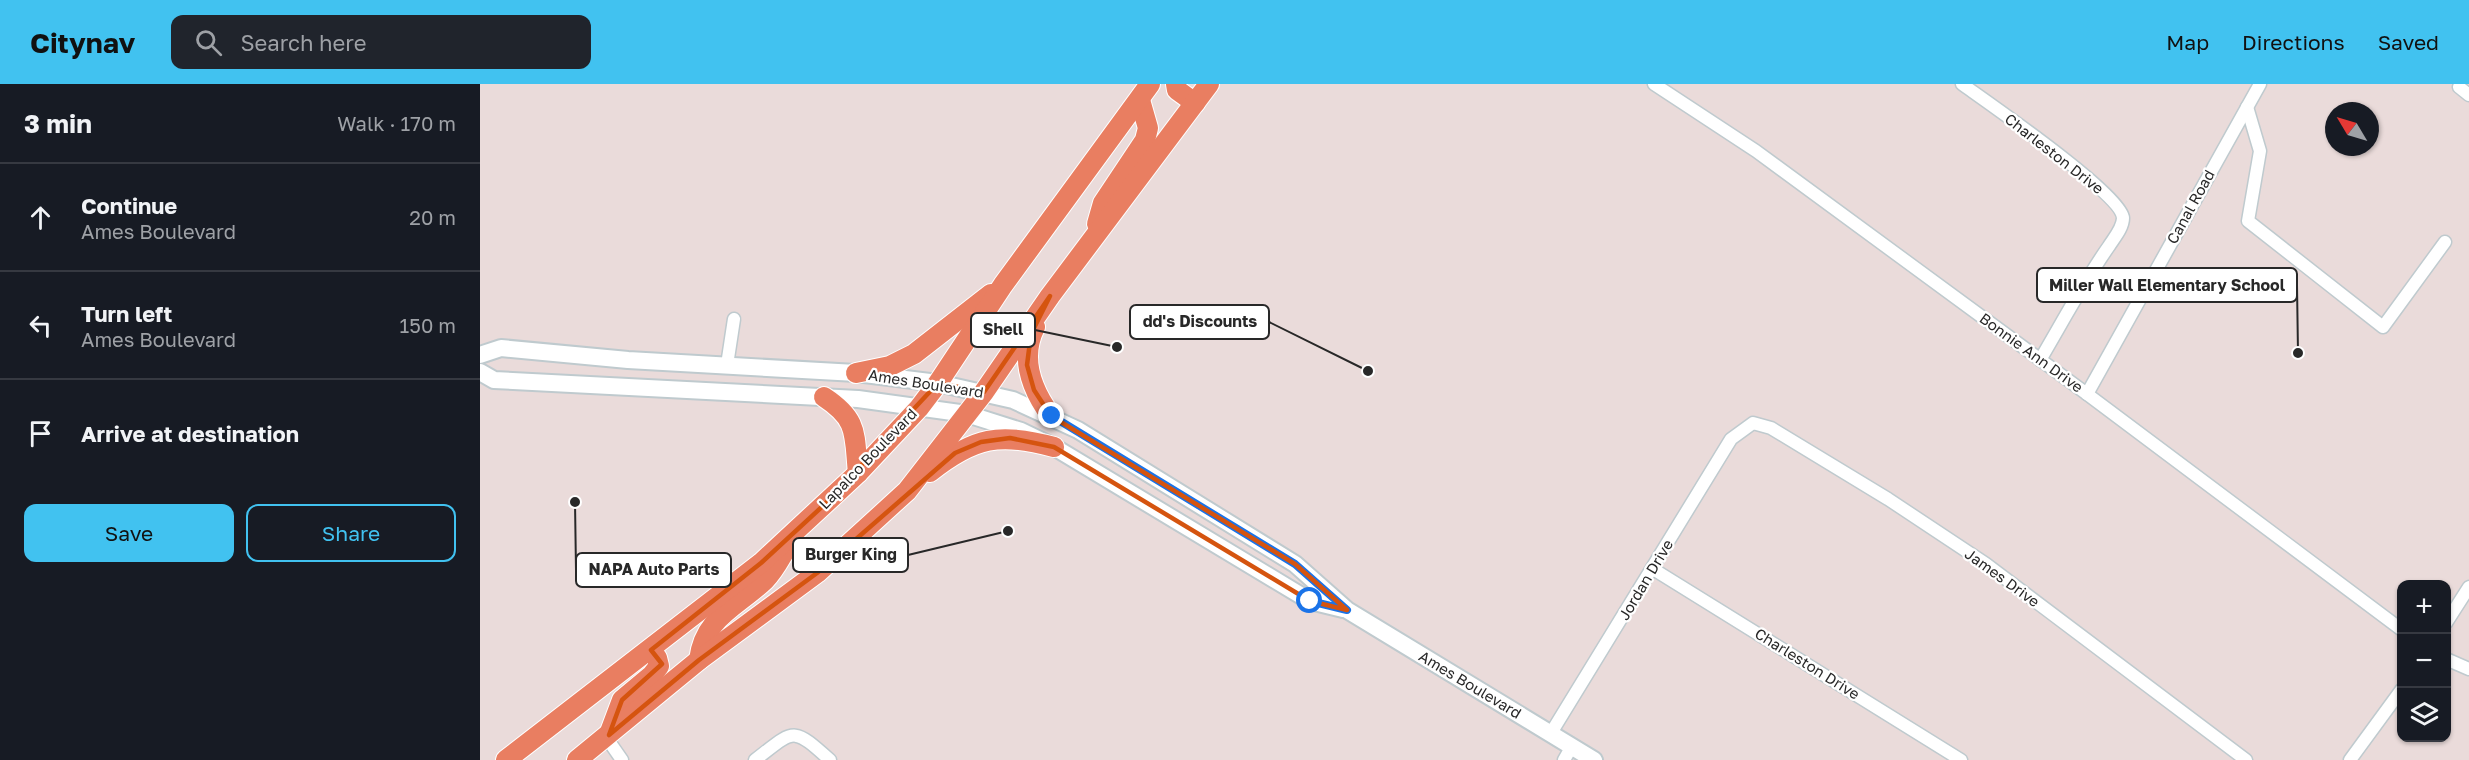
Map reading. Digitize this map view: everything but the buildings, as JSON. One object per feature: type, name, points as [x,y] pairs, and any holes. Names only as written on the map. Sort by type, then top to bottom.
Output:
[{"type":"main road","points":[[1176,84],[1177,90],[1195,103]]},
{"type":"main road","points":[[907,491],[984,392],[1050,296],[1209,84]]},
{"type":"main road","points":[[1091,240],[1103,203],[1145,140],[1148,128],[1145,92]]},
{"type":"main road","name":"Lapalco Boulevard","points":[[506,760],[761,563],[858,473],[919,408],[1003,285],[1145,92]]},
{"type":"main road","points":[[856,373],[890,366],[914,354],[1003,285]]},
{"type":"main road","points":[[1050,296],[1031,334],[1027,365],[1034,390],[1052,416]]},
{"type":"main road","points":[[824,398],[840,408],[852,424],[858,473]]},
{"type":"main road","points":[[577,760],[699,660],[817,573],[907,491],[955,453],[981,442],[1010,438],[1054,447]]},
{"type":"main road","points":[[699,660],[701,646],[711,625],[766,579],[798,528]]},
{"type":"main road","points":[[607,736],[622,700],[652,675],[659,666],[651,650]]},
{"type":"street","name":"Bonnie Ann Drive","points":[[1654,84],[1756,151],[2087,394],[2397,626]]},
{"type":"street","name":"Charleston Drive","points":[[1962,84],[2098,185],[2119,207],[2123,218],[2119,231],[2083,283],[2040,360]]},
{"type":"street","name":"Canal Road","points":[[2087,394],[2260,84]]},
{"type":"street","points":[[2247,107],[2260,151],[2248,221],[2383,327],[2445,242]]},
{"type":"street","points":[[727,365],[734,319]]},
{"type":"street","name":"Ames Boulevard","points":[[480,355],[501,348],[628,360],[856,373],[938,382],[1012,400],[1052,416],[1104,446],[1295,564],[1347,610],[1551,733],[1568,753],[1594,760]]},
{"type":"street","name":"Ames Boulevard","points":[[480,372],[494,380],[858,399],[967,414],[1021,431],[1054,447],[1310,601],[1347,610]]},
{"type":"street","name":"James Drive","points":[[1743,428],[1753,423],[1771,428],[1888,499],[1986,564],[2246,760]]},
{"type":"street","name":"Jordan Drive","points":[[1551,733],[1731,439],[1743,428]]},
{"type":"street","name":"Charleston Drive","points":[[1653,569],[1961,760]]},
{"type":"street","points":[[2451,615],[2469,587]]},
{"type":"street","points":[[2451,661],[2469,669]]},
{"type":"street","points":[[2350,760],[2397,696]]},
{"type":"street","points":[[755,760],[780,740],[793,735],[805,737],[831,760]]},
{"type":"street","points":[[607,736],[622,760]]},
{"type":"highlighted area","points":[[1050,296],[1031,334],[1027,365],[1034,390],[1051,416],[1295,564],[1347,610],[1310,601],[1054,447],[1010,438],[981,442],[955,453],[817,573],[699,660],[609,735],[622,700],[662,664],[651,650],[761,563],[825,504],[938,383],[984,392]]},
{"type":"place","name":"Shell","points":[[1117,347]]},
{"type":"place","name":"Miller Wall Elementary School","points":[[2298,353]]},
{"type":"place","name":"dd's Discounts","points":[[1368,371]]},
{"type":"place","name":"NAPA Auto Parts","points":[[575,502]]},
{"type":"place","name":"Burger King","points":[[1008,531]]},
{"type":"route","points":[[1052,416],[1295,564],[1347,610],[1310,601]]}]
